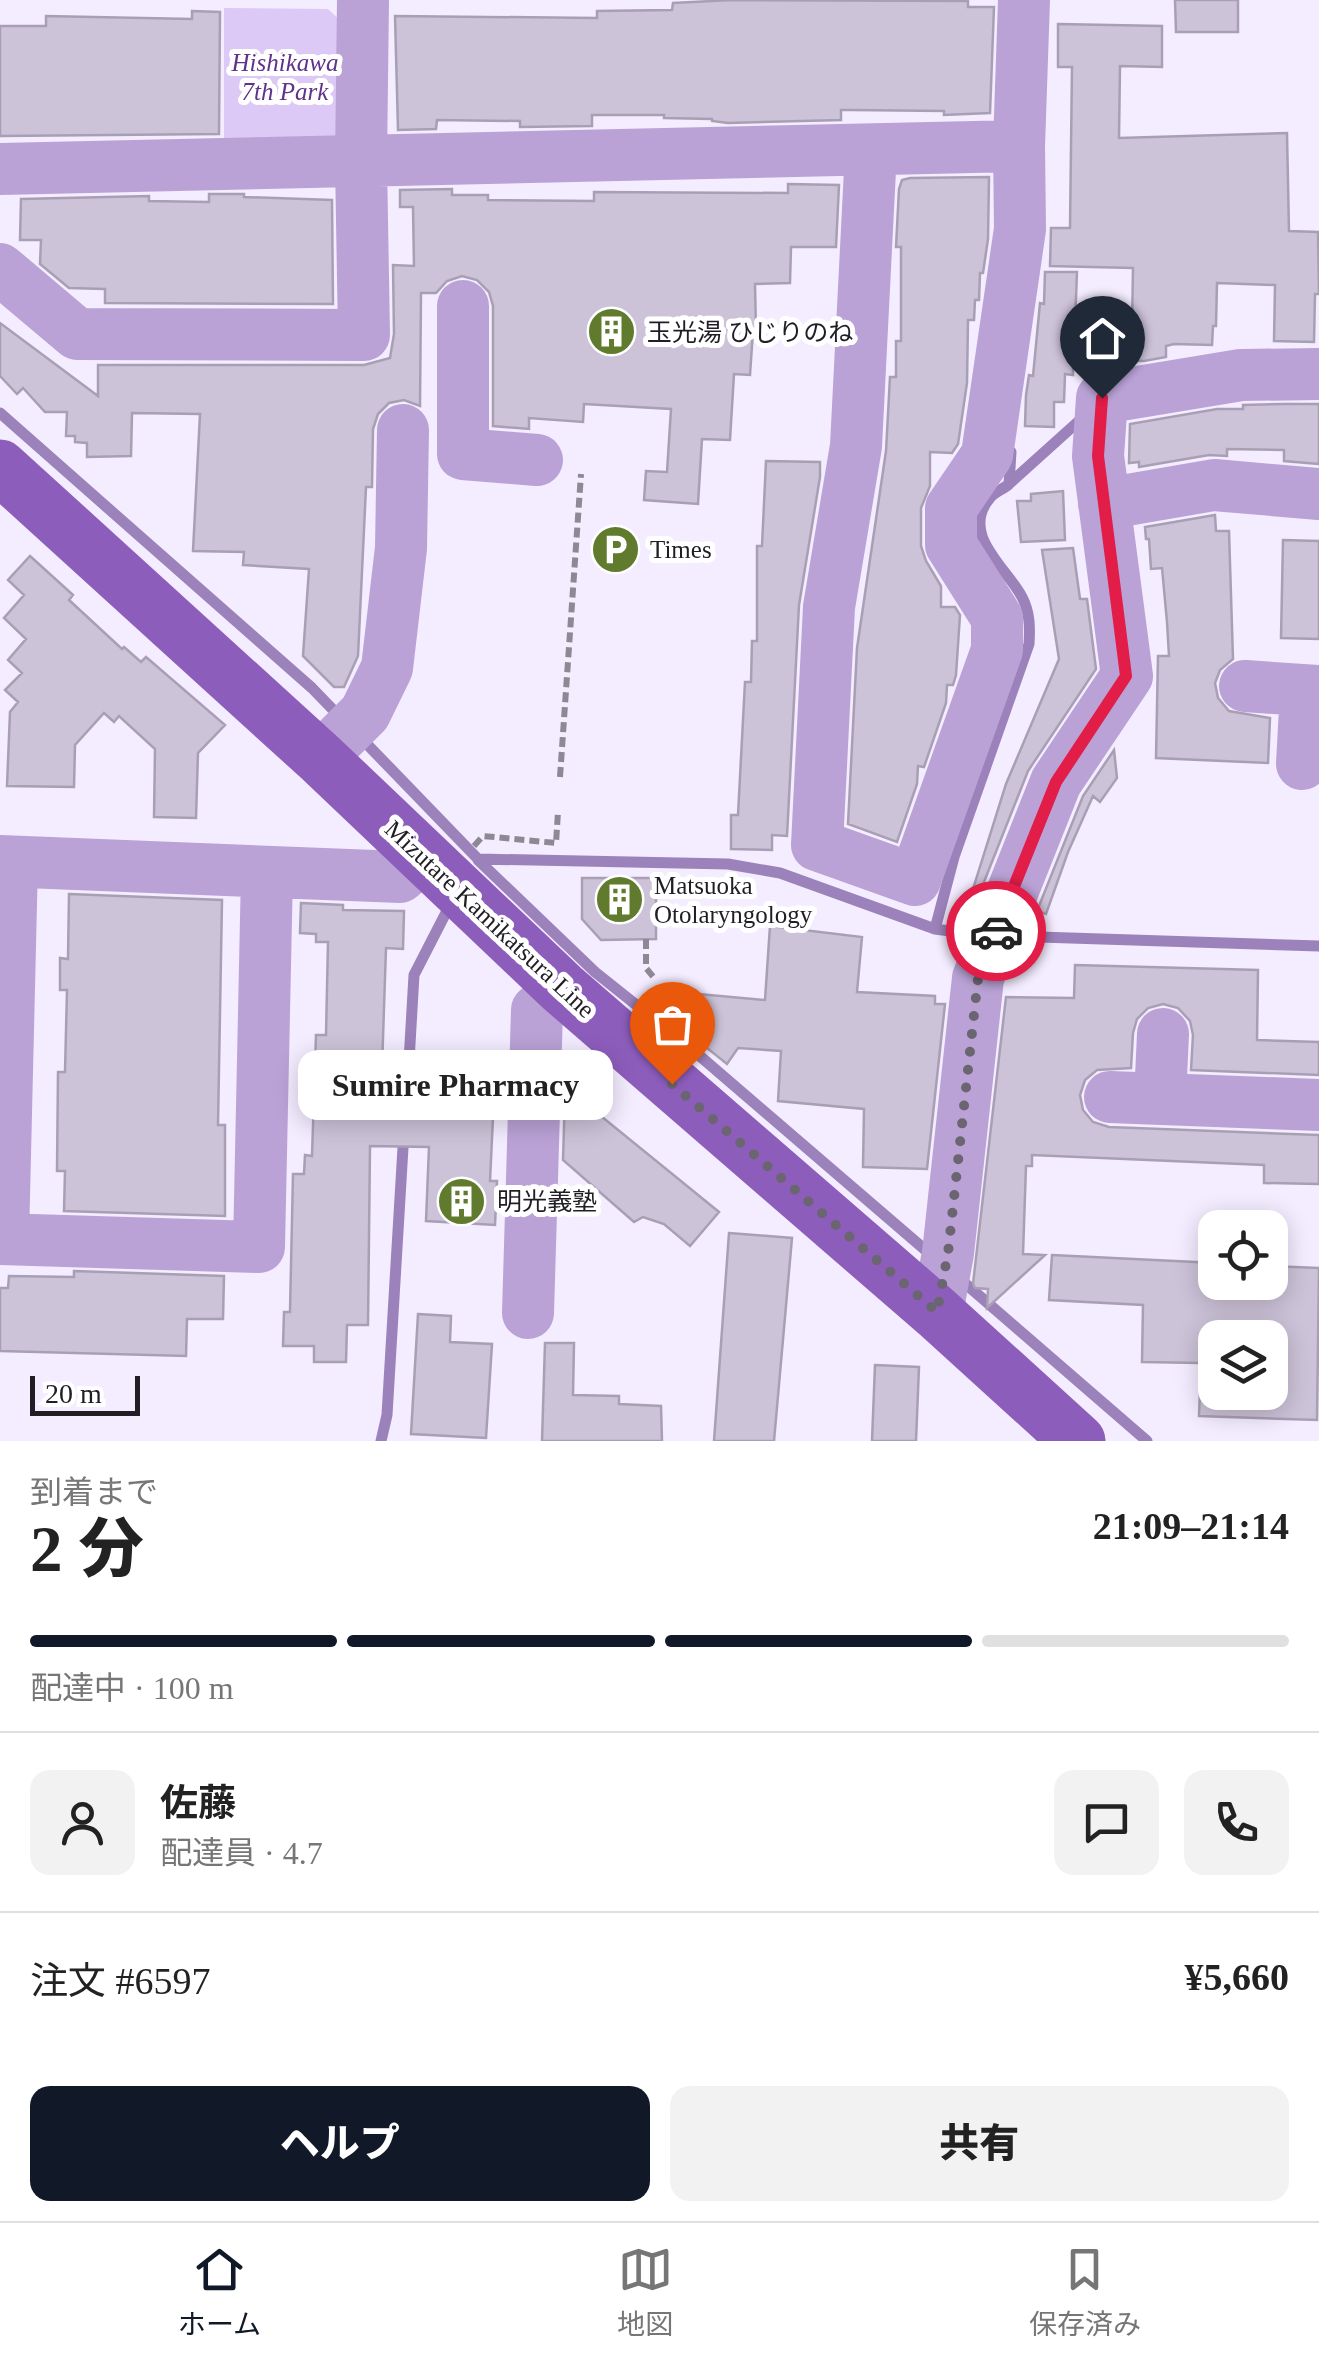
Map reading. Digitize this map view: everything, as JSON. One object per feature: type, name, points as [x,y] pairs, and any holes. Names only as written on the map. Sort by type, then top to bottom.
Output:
[{"type":"main road","name":"Mizutare Kamikatsura Line","points":[[0,468],[343,736],[562,988],[943,1280],[1078,1441]]},
{"type":"street","points":[[0,269],[78,334],[364,335],[363,0]]},
{"type":"street","points":[[871,150],[856,446],[829,607],[818,846],[916,880],[997,650],[997,618],[952,546],[952,508],[988,455],[1020,229],[1024,0]]},
{"type":"street","points":[[0,169],[1019,146]]},
{"type":"street","points":[[463,306],[463,454],[559,462]]},
{"type":"street","points":[[943,1280],[978,978],[1056,782],[1126,676],[1098,456],[1102,398],[1242,375],[1319,374]]},
{"type":"street","points":[[343,736],[387,668],[401,548],[403,430]]},
{"type":"street","points":[[1104,504],[1214,485],[1319,494]]},
{"type":"street","points":[[1245,686],[1312,691],[1302,764]]},
{"type":"street","points":[[267,872],[259,1247],[1,1240],[6,862],[400,877],[457,871]]},
{"type":"street","points":[[528,1313],[538,1010],[562,988]]},
{"type":"street","points":[[1163,1034],[1135,1098],[1319,1104]]},
{"type":"path","points":[[559,462],[560,777]]},
{"type":"path","points":[[457,871],[483,836],[556,843],[558,812]]},
{"type":"path","points":[[646,939],[646,968],[655,979]]},
{"type":"path","points":[[676,1020],[684,1014]]},
{"type":"green space","name":"Hishikawa 7th Park","points":[[224,8],[328,9],[345,25],[345,128],[320,149],[224,148]]},
{"type":"building","points":[[1175,0],[1238,0],[1238,32],[1176,32]]},
{"type":"building","points":[[968,1],[968,7],[994,7],[990,113],[841,110],[841,120],[728,123],[664,115],[592,115],[592,126],[520,127],[520,121],[437,120],[436,129],[398,130],[395,16],[597,18],[597,11],[672,10],[673,3]]},
{"type":"building","points":[[192,11],[220,12],[219,134],[0,136],[0,26],[46,26],[46,16],[192,19]]},
{"type":"building","points":[[1058,24],[1162,26],[1162,67],[1120,66],[1119,138],[1287,133],[1289,231],[1318,232],[1319,294],[1315,294],[1314,342],[1274,341],[1275,285],[1217,283],[1212,345],[1174,344],[1166,346],[1166,357],[1144,361],[1073,359],[1073,375],[1065,374],[1064,402],[1054,402],[1054,427],[1025,426],[1040,303],[1044,304],[1045,272],[1077,272],[1075,324],[1132,326],[1133,268],[1050,266],[1051,228],[1070,228],[1072,67],[1058,67]]},
{"type":"building","points":[[989,177],[988,239],[979,300],[975,300],[974,320],[968,320],[967,383],[958,444],[952,453],[930,452],[930,486],[921,508],[921,546],[941,586],[941,607],[955,607],[960,615],[956,675],[953,685],[947,685],[946,703],[924,767],[918,766],[917,784],[897,842],[848,824],[857,648],[886,451],[890,377],[896,377],[896,341],[901,341],[901,247],[896,247],[899,189],[902,180],[910,178]]},
{"type":"building","points":[[788,184],[839,185],[836,247],[791,247],[790,283],[755,284],[756,332],[753,331],[750,375],[734,374],[730,440],[702,439],[698,504],[644,500],[646,471],[667,472],[671,409],[584,404],[583,422],[529,418],[529,429],[493,426],[493,306],[489,292],[477,280],[462,276],[447,281],[436,293],[421,293],[420,406],[404,400],[389,403],[378,414],[373,429],[372,487],[366,487],[358,656],[344,687],[334,687],[303,656],[309,569],[243,565],[244,552],[193,551],[200,414],[132,413],[131,456],[87,457],[87,443],[66,436],[67,412],[45,412],[23,388],[17,394],[0,376],[0,323],[98,396],[98,365],[364,365],[390,358],[394,334],[393,265],[414,266],[413,207],[400,207],[400,190],[452,189],[452,195],[488,195],[488,200],[594,201],[594,192],[788,193]]},
{"type":"building","points":[[209,194],[332,200],[333,304],[105,303],[105,289],[69,288],[40,264],[41,240],[20,240],[21,199],[149,196],[149,201],[209,202]]},
{"type":"building","points":[[1319,404],[1319,464],[1284,461],[1284,450],[1227,449],[1227,456],[1209,455],[1139,467],[1139,462],[1129,463],[1130,424],[1217,409],[1243,409],[1243,405]]},
{"type":"building","points":[[766,461],[820,462],[820,477],[799,605],[787,836],[772,835],[772,850],[731,849],[731,815],[738,815],[745,682],[751,682],[752,641],[757,641],[757,546],[762,546]]},
{"type":"building","points":[[1063,491],[1065,540],[1021,542],[1017,501],[1031,501],[1031,494]]},
{"type":"building","points":[[1215,515],[1216,531],[1229,531],[1233,659],[1220,670],[1215,683],[1218,698],[1229,711],[1270,718],[1268,763],[1156,758],[1158,656],[1169,656],[1162,568],[1151,569],[1145,527]]},
{"type":"building","points":[[1283,540],[1319,541],[1319,639],[1281,638]]},
{"type":"building","points":[[1073,548],[1080,599],[1087,599],[1096,669],[1028,771],[980,892],[973,889],[1006,784],[1059,659],[1042,550]]},
{"type":"building","points":[[30,556],[73,595],[69,600],[122,649],[141,662],[146,657],[225,725],[198,753],[196,818],[154,817],[155,749],[119,716],[114,722],[104,713],[75,745],[74,787],[7,786],[10,712],[18,702],[5,690],[22,673],[8,660],[26,639],[4,618],[24,595],[8,580]]},
{"type":"building","points":[[1114,750],[1117,778],[1100,802],[1093,796],[1046,914],[1037,911],[1083,796]]},
{"type":"building","name":"Matsuoka Otolaryngology","points":[[582,878],[656,878],[656,939],[601,940],[582,919]]},
{"type":"building","points":[[69,894],[222,900],[218,1125],[225,1125],[225,1216],[64,1211],[65,1171],[57,1171],[58,1072],[65,1072],[67,990],[60,990],[60,958],[68,959]]},
{"type":"building","points":[[301,903],[343,905],[343,910],[404,911],[403,949],[386,948],[381,1098],[461,1104],[461,1095],[494,1096],[490,1181],[497,1181],[495,1225],[426,1221],[429,1147],[370,1146],[368,1325],[347,1325],[346,1362],[314,1362],[314,1346],[283,1346],[284,1312],[290,1312],[293,1174],[304,1174],[305,1155],[312,1156],[316,1035],[326,1035],[328,942],[316,942],[316,934],[300,933]]},
{"type":"building","points":[[770,926],[862,937],[857,992],[935,996],[935,1004],[945,1004],[927,1169],[863,1167],[864,1109],[778,1101],[781,1051],[738,1048],[727,1064],[677,1024],[699,994],[765,1000]]},
{"type":"building","points":[[1075,965],[1258,970],[1257,1040],[1319,1042],[1319,1075],[1191,1070],[1190,1021],[1178,1008],[1163,1004],[1148,1008],[1137,1019],[1131,1068],[1097,1070],[1085,1080],[1080,1095],[1083,1110],[1093,1122],[1109,1127],[1319,1135],[1319,1184],[1264,1183],[1264,1165],[1032,1155],[1032,1166],[1026,1166],[1023,1254],[1045,1255],[987,1308],[988,1289],[975,1288],[973,1284],[1006,997],[1074,998]]},
{"type":"building","points":[[566,1061],[592,1061],[591,1108],[719,1212],[690,1246],[664,1224],[643,1217],[634,1222],[563,1160]]},
{"type":"building","points":[[729,1233],[792,1238],[774,1441],[714,1441]]},
{"type":"building","points":[[1052,1255],[1198,1262],[1198,1300],[1288,1300],[1288,1267],[1319,1268],[1317,1420],[1199,1416],[1199,1410],[1288,1410],[1288,1320],[1198,1320],[1198,1363],[1142,1362],[1143,1305],[1049,1300]]},
{"type":"building","points":[[74,1271],[224,1276],[223,1319],[187,1319],[186,1356],[0,1351],[0,1288],[8,1288],[9,1276],[74,1277]]},
{"type":"building","points":[[418,1314],[451,1316],[450,1342],[492,1344],[486,1438],[411,1434]]},
{"type":"building","points":[[545,1343],[574,1343],[573,1395],[619,1396],[619,1404],[661,1406],[662,1441],[542,1441]]},
{"type":"building","points":[[875,1365],[919,1367],[916,1441],[872,1441]]},
{"type":"waterway","points":[[0,413],[312,688],[341,718]]},
{"type":"waterway","points":[[1009,484],[1080,420]]},
{"type":"waterway","points":[[935,929],[954,857],[1029,644],[1025,603],[989,550],[980,525],[990,498],[1009,484],[1011,452]]},
{"type":"waterway","points":[[361,738],[478,859],[728,864],[780,873],[935,929],[980,935]]},
{"type":"waterway","points":[[478,860],[595,972],[694,1051],[930,1254]]},
{"type":"waterway","points":[[406,1113],[414,975],[452,901]]},
{"type":"waterway","points":[[1008,936],[1319,946]]},
{"type":"waterway","points":[[381,1441],[387,1415],[404,1131]]},
{"type":"waterway","points":[[960,1279],[1147,1441]]},
{"type":"way so far","points":[[672,1084],[937,1312],[948,1253],[978,978],[996,931]]},
{"type":"place","name":"玉光湯 ひじりのね","points":[[612,332]]},
{"type":"place","name":"Times","points":[[615,549]]},
{"type":"place","name":"Matsuoka Otolaryngology","points":[[619,899]]},
{"type":"place","name":"Sumire Pharmacy","points":[[672,1084]]},
{"type":"place","name":"明光義塾","points":[[462,1201]]},
{"type":"route","points":[[996,931],[1056,782],[1126,676],[1098,456],[1102,398]]}]
